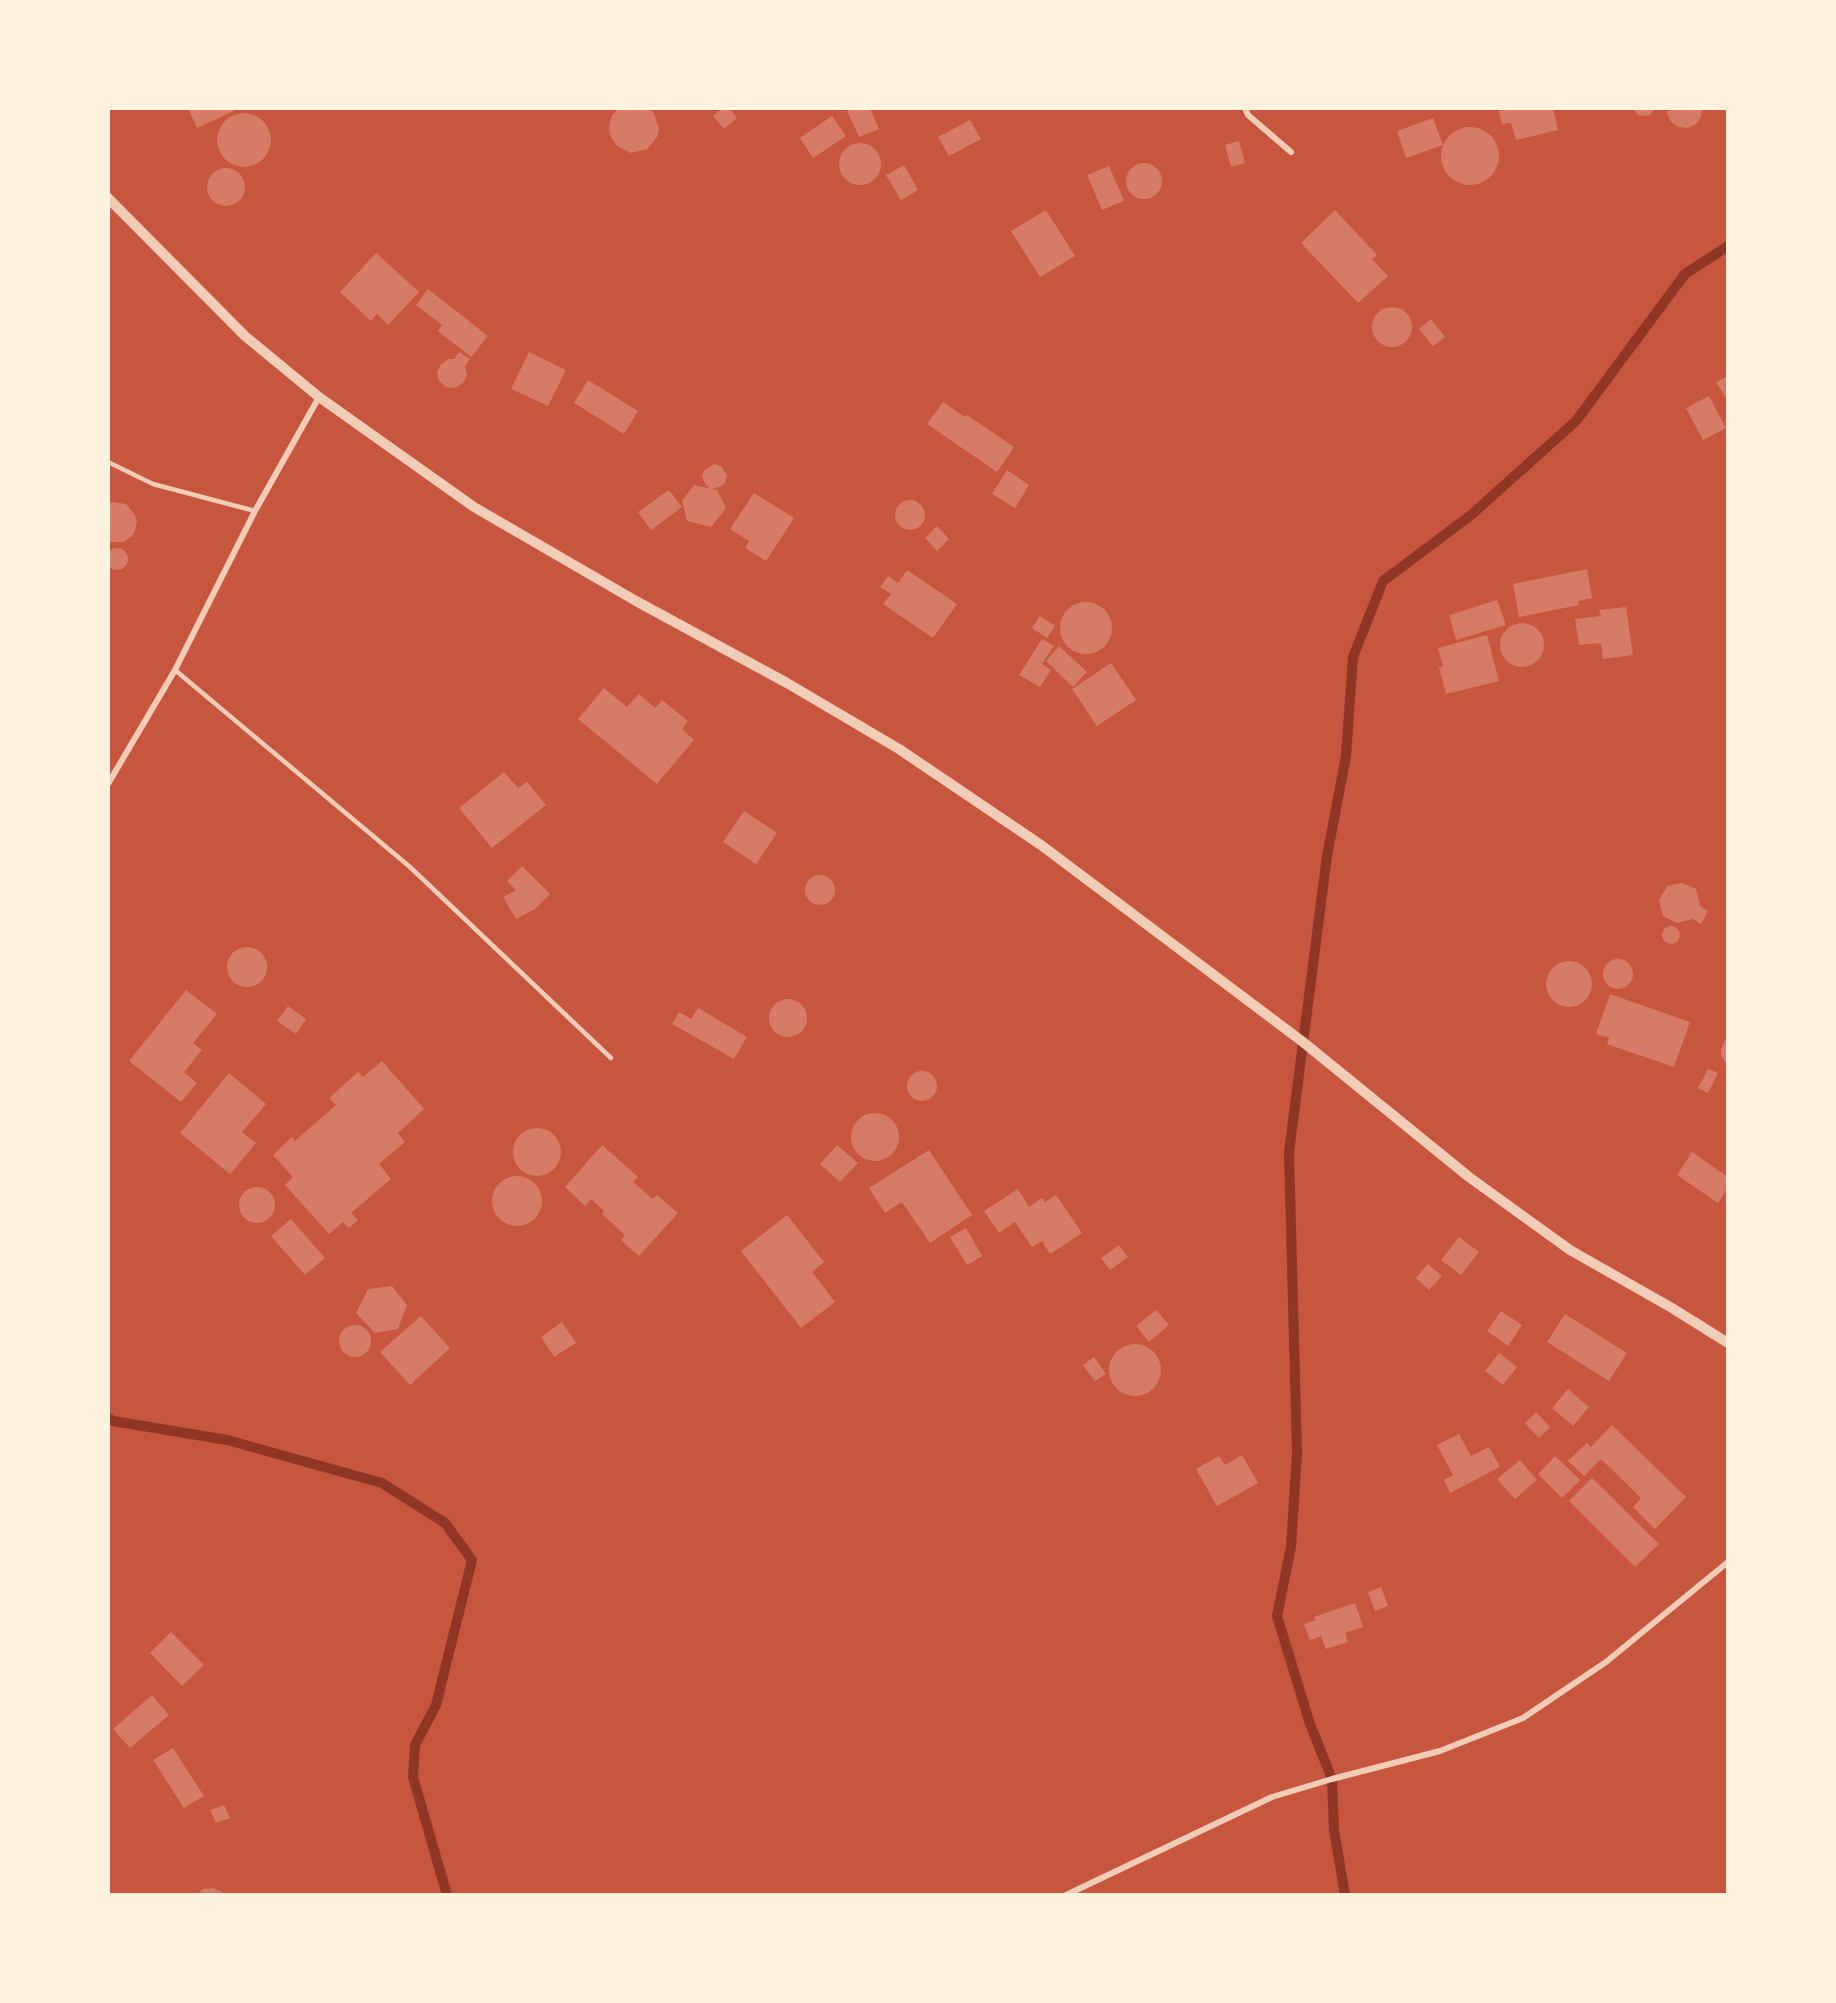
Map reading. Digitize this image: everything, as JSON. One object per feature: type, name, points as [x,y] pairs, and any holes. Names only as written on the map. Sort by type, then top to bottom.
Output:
[{"type":"street","points":[[1245,108],[1248,115],[1291,152]]},
{"type":"street","points":[[108,198],[245,336],[319,397],[474,507],[636,601],[787,682],[899,749],[1041,845],[1303,1042],[1468,1177],[1570,1250],[1728,1343]]},
{"type":"street","points":[[108,784],[175,670],[255,511],[319,397]]},
{"type":"street","points":[[1066,1895],[1272,1797],[1440,1751],[1523,1718],[1606,1662],[1728,1563]]},
{"type":"lane","points":[[108,462],[153,484],[255,511]]},
{"type":"lane","points":[[175,670],[410,867],[611,1058]]},
{"type":"building","points":[[188,108],[240,108],[197,128]]},
{"type":"building","points":[[619,108],[648,108],[654,113],[659,129],[657,137],[647,149],[631,153],[617,146],[612,139],[609,131],[610,123],[612,115]]},
{"type":"building","points":[[723,108],[729,108],[737,118],[724,129],[713,116]]},
{"type":"building","points":[[846,108],[870,108],[879,129],[859,137]]},
{"type":"building","points":[[1498,108],[1553,108],[1558,130],[1516,140],[1511,123],[1502,124]]},
{"type":"building","points":[[1632,108],[1655,108],[1650,115],[1646,116],[1638,115]]},
{"type":"building","points":[[1668,108],[1702,108],[1701,117],[1696,124],[1688,128],[1678,127],[1671,122],[1667,113]]},
{"type":"building","points":[[244,113],[254,115],[263,121],[269,130],[271,140],[269,150],[263,159],[254,165],[244,167],[234,165],[225,159],[219,150],[217,140],[219,130],[225,121],[234,115]]},
{"type":"building","points":[[832,116],[846,136],[813,158],[800,138]]},
{"type":"building","points":[[1433,118],[1443,145],[1406,158],[1397,131]]},
{"type":"building","points":[[970,120],[981,139],[949,156],[938,137]]},
{"type":"building","points":[[1470,127],[1486,132],[1494,140],[1499,156],[1494,172],[1486,180],[1470,185],[1454,180],[1446,172],[1441,156],[1446,140],[1454,132]]},
{"type":"building","points":[[1239,141],[1245,163],[1231,167],[1225,145]]},
{"type":"building","points":[[860,143],[875,149],[881,164],[875,179],[860,185],[845,179],[839,164],[845,149]]},
{"type":"building","points":[[1144,163],[1157,168],[1162,181],[1157,194],[1144,199],[1131,194],[1126,181],[1131,168]]},
{"type":"building","points":[[904,165],[918,190],[901,200],[886,175]]},
{"type":"building","points":[[1109,166],[1124,201],[1102,210],[1087,175]]},
{"type":"building","points":[[226,168],[240,173],[245,187],[240,201],[226,206],[212,201],[207,187],[212,173]]},
{"type":"building","points":[[1046,210],[1075,256],[1040,277],[1011,231]]},
{"type":"building","points":[[1335,210],[1377,255],[1372,259],[1388,276],[1358,303],[1301,243]]},
{"type":"building","points":[[376,253],[419,292],[388,325],[377,314],[371,321],[340,292]]},
{"type":"building","points":[[428,289],[488,336],[471,357],[438,331],[442,325],[416,305]]},
{"type":"building","points":[[1392,307],[1400,308],[1406,313],[1411,319],[1411,335],[1406,341],[1400,346],[1392,347],[1384,346],[1378,341],[1373,335],[1372,327],[1373,319],[1378,313],[1384,308]]},
{"type":"building","points":[[1431,319],[1445,337],[1433,346],[1419,329]]},
{"type":"building","points":[[459,352],[470,359],[465,366],[467,375],[463,383],[455,388],[446,387],[439,381],[437,372],[441,364],[454,359]]},
{"type":"building","points":[[529,352],[566,370],[548,406],[511,389]]},
{"type":"building","points":[[1728,376],[1728,395],[1725,397],[1716,382]]},
{"type":"building","points":[[588,380],[638,411],[624,434],[574,403]]},
{"type":"building","points":[[1709,396],[1726,428],[1703,440],[1686,408]]},
{"type":"building","points":[[943,402],[965,417],[967,415],[1014,447],[997,472],[927,424]]},
{"type":"building","points":[[714,464],[721,466],[727,475],[722,486],[712,489],[717,490],[726,508],[711,527],[687,521],[682,501],[694,485],[711,489],[702,477],[704,470]]},
{"type":"building","points":[[1007,470],[1029,485],[1015,508],[992,494]]},
{"type":"building","points":[[669,490],[682,507],[651,530],[638,512]]},
{"type":"building","points":[[754,493],[794,518],[766,561],[745,548],[749,541],[730,529]]},
{"type":"building","points":[[910,500],[921,504],[925,515],[921,526],[910,530],[899,526],[895,515],[899,504]]},
{"type":"building","points":[[112,502],[126,504],[137,521],[134,534],[124,542],[108,542],[108,504]]},
{"type":"building","points":[[937,526],[949,539],[937,551],[925,538]]},
{"type":"building","points":[[117,548],[125,551],[128,559],[125,567],[117,570],[109,567],[106,559],[109,551]]},
{"type":"building","points":[[1587,569],[1592,598],[1578,601],[1579,605],[1519,617],[1513,584]]},
{"type":"building","points":[[907,570],[957,604],[933,638],[883,604],[891,594],[880,587],[888,576],[898,583]]},
{"type":"building","points":[[1497,600],[1506,625],[1456,640],[1449,615]]},
{"type":"building","points":[[1081,602],[1091,602],[1105,609],[1112,628],[1105,647],[1091,654],[1081,654],[1071,650],[1064,643],[1060,633],[1060,623],[1064,613],[1071,606]]},
{"type":"building","points":[[1626,607],[1633,655],[1603,659],[1601,643],[1579,645],[1575,619],[1601,616],[1599,610]]},
{"type":"building","points":[[1040,616],[1055,626],[1047,638],[1032,628]]},
{"type":"building","points":[[1522,623],[1531,624],[1538,629],[1543,636],[1543,654],[1538,661],[1531,666],[1522,667],[1513,666],[1506,661],[1501,654],[1500,645],[1501,636],[1506,629],[1513,624]]},
{"type":"building","points":[[1487,635],[1499,681],[1446,694],[1439,667],[1443,667],[1438,648]]},
{"type":"building","points":[[1042,639],[1054,646],[1042,664],[1051,670],[1040,687],[1019,675]]},
{"type":"building","points":[[1059,646],[1087,672],[1073,687],[1046,661]]},
{"type":"building","points":[[1111,663],[1136,700],[1097,726],[1072,689]]},
{"type":"building","points":[[604,688],[627,707],[639,694],[655,708],[662,700],[688,721],[682,729],[694,740],[657,784],[578,719]]},
{"type":"building","points":[[504,772],[518,788],[527,782],[546,805],[492,848],[459,808]]},
{"type":"building","points":[[744,811],[777,833],[756,864],[723,842]]},
{"type":"building","points":[[522,866],[550,894],[535,909],[516,919],[503,897],[516,890],[507,881]]},
{"type":"building","points":[[820,875],[831,879],[835,890],[831,901],[820,905],[809,901],[805,890],[809,879]]},
{"type":"building","points":[[1682,883],[1696,889],[1700,906],[1708,911],[1701,924],[1693,919],[1677,923],[1663,916],[1659,901],[1667,886]]},
{"type":"building","points":[[1667,926],[1675,926],[1680,931],[1678,942],[1667,944],[1662,939],[1662,931]]},
{"type":"building","points":[[247,947],[261,953],[267,967],[261,981],[247,987],[233,981],[227,967],[233,953]]},
{"type":"building","points":[[1618,959],[1629,963],[1633,974],[1629,985],[1618,989],[1607,985],[1603,974],[1607,963]]},
{"type":"building","points":[[1569,961],[1578,962],[1586,967],[1591,975],[1591,993],[1586,1001],[1578,1006],[1569,1007],[1560,1006],[1552,1001],[1547,993],[1546,984],[1547,975],[1552,967],[1560,962]]},
{"type":"building","points":[[186,990],[217,1014],[193,1043],[202,1050],[184,1072],[197,1083],[181,1102],[129,1061]]},
{"type":"building","points":[[1610,994],[1690,1022],[1674,1067],[1607,1044],[1609,1038],[1596,1034]]},
{"type":"building","points":[[788,999],[801,1005],[807,1018],[801,1031],[788,1037],[775,1031],[769,1018],[775,1005]]},
{"type":"building","points":[[288,1006],[306,1019],[296,1034],[277,1021]]},
{"type":"building","points":[[698,1008],[747,1037],[734,1059],[672,1024],[679,1012],[691,1019]]},
{"type":"building","points":[[1728,1034],[1728,1066],[1721,1056],[1721,1049]]},
{"type":"building","points":[[382,1061],[424,1109],[398,1133],[405,1142],[379,1164],[391,1179],[351,1213],[358,1220],[349,1228],[343,1222],[329,1234],[285,1185],[293,1177],[273,1155],[292,1137],[295,1141],[336,1105],[329,1098],[358,1072],[363,1077]]},
{"type":"building","points":[[1708,1069],[1718,1073],[1708,1093],[1698,1088]]},
{"type":"building","points":[[922,1071],[933,1075],[937,1086],[933,1097],[922,1101],[911,1097],[907,1086],[911,1075]]},
{"type":"building","points":[[229,1073],[266,1104],[242,1132],[256,1143],[230,1174],[180,1133]]},
{"type":"building","points":[[870,1113],[880,1113],[895,1123],[899,1137],[898,1146],[889,1157],[880,1161],[870,1161],[855,1151],[851,1142],[851,1132],[861,1117]]},
{"type":"building","points":[[532,1128],[542,1128],[557,1138],[561,1152],[560,1161],[551,1172],[542,1176],[532,1176],[517,1166],[513,1157],[513,1147],[523,1132]]},
{"type":"building","points":[[602,1145],[638,1177],[633,1182],[653,1199],[657,1195],[678,1213],[639,1256],[621,1240],[625,1235],[602,1214],[604,1211],[591,1199],[585,1206],[565,1187]]},
{"type":"building","points":[[837,1145],[858,1163],[840,1182],[820,1164]]},
{"type":"building","points":[[929,1150],[972,1215],[930,1243],[902,1202],[885,1213],[869,1188]]},
{"type":"building","points":[[1692,1152],[1728,1177],[1728,1188],[1718,1203],[1677,1175]]},
{"type":"building","points":[[512,1176],[522,1176],[535,1183],[542,1196],[542,1206],[535,1219],[522,1226],[512,1226],[503,1222],[496,1215],[492,1206],[492,1196],[496,1187],[503,1180]]},
{"type":"building","points":[[257,1187],[270,1192],[275,1205],[270,1218],[257,1223],[244,1218],[239,1205],[244,1192]]},
{"type":"building","points":[[1018,1189],[1029,1207],[1042,1198],[1045,1202],[1056,1195],[1082,1233],[1050,1254],[1042,1241],[1032,1247],[1015,1222],[999,1233],[984,1211]]},
{"type":"building","points":[[787,1215],[824,1262],[812,1272],[835,1302],[801,1328],[741,1251]]},
{"type":"building","points":[[291,1219],[325,1258],[305,1275],[271,1236]]},
{"type":"building","points":[[966,1228],[982,1256],[967,1265],[950,1237]]},
{"type":"building","points":[[1459,1237],[1479,1252],[1461,1275],[1441,1260]]},
{"type":"building","points":[[1119,1245],[1128,1257],[1110,1270],[1101,1258]]},
{"type":"building","points":[[1428,1264],[1442,1276],[1429,1290],[1416,1278]]},
{"type":"building","points":[[392,1286],[407,1305],[398,1329],[375,1333],[356,1313],[368,1289]]},
{"type":"building","points":[[1156,1310],[1169,1325],[1149,1342],[1136,1326]]},
{"type":"building","points":[[1501,1311],[1522,1325],[1508,1346],[1487,1331]]},
{"type":"building","points":[[1565,1314],[1627,1353],[1609,1381],[1547,1342]]},
{"type":"building","points":[[421,1316],[450,1348],[410,1385],[380,1352]]},
{"type":"building","points":[[562,1322],[576,1343],[554,1357],[541,1337]]},
{"type":"building","points":[[355,1325],[366,1330],[371,1341],[366,1352],[355,1357],[344,1352],[339,1341],[344,1330]]},
{"type":"building","points":[[1130,1344],[1140,1344],[1150,1348],[1157,1355],[1161,1370],[1157,1385],[1150,1392],[1140,1396],[1130,1396],[1120,1392],[1113,1385],[1109,1375],[1109,1365],[1113,1355],[1120,1348]]},
{"type":"building","points":[[1499,1353],[1517,1367],[1503,1385],[1485,1371]]},
{"type":"building","points":[[1094,1357],[1106,1374],[1095,1381],[1083,1365]]},
{"type":"building","points":[[1568,1389],[1589,1407],[1573,1426],[1552,1408]]},
{"type":"building","points":[[1536,1412],[1550,1427],[1539,1438],[1525,1423]]},
{"type":"building","points":[[1612,1425],[1686,1497],[1655,1529],[1633,1507],[1641,1498],[1601,1459],[1584,1476],[1568,1461],[1587,1443],[1591,1447]]},
{"type":"building","points":[[1459,1434],[1471,1456],[1489,1447],[1500,1467],[1450,1493],[1444,1480],[1453,1475],[1437,1445]]},
{"type":"building","points":[[1242,1455],[1258,1483],[1217,1506],[1196,1469],[1219,1456],[1225,1465]]},
{"type":"building","points":[[1555,1456],[1580,1480],[1562,1498],[1538,1474]]},
{"type":"building","points":[[1520,1460],[1537,1480],[1515,1499],[1497,1479]]},
{"type":"building","points":[[1592,1478],[1659,1544],[1635,1567],[1569,1501]]},
{"type":"building","points":[[1381,1587],[1388,1606],[1375,1611],[1368,1592]]},
{"type":"building","points":[[1355,1603],[1363,1627],[1345,1633],[1348,1642],[1326,1649],[1321,1636],[1310,1640],[1304,1624],[1316,1620],[1314,1617]]},
{"type":"building","points":[[171,1632],[204,1665],[182,1686],[150,1653]]},
{"type":"building","points":[[152,1695],[169,1715],[130,1748],[113,1729]]},
{"type":"building","points":[[173,1748],[204,1796],[184,1808],[153,1760]]},
{"type":"building","points":[[224,1805],[230,1818],[216,1823],[210,1810]]},
{"type":"building","points":[[213,1888],[225,1895],[196,1895],[203,1889]]},
{"type":"waterway","points":[[1345,1895],[1334,1830],[1332,1779],[1310,1724],[1277,1616],[1291,1547],[1297,1453],[1289,1152],[1327,856],[1346,756],[1353,657],[1383,581],[1471,515],[1576,421],[1685,274],[1728,246]]},
{"type":"waterway","points":[[108,1418],[113,1421],[227,1440],[382,1483],[445,1523],[472,1560],[436,1705],[415,1745],[413,1777],[447,1895]]}]
